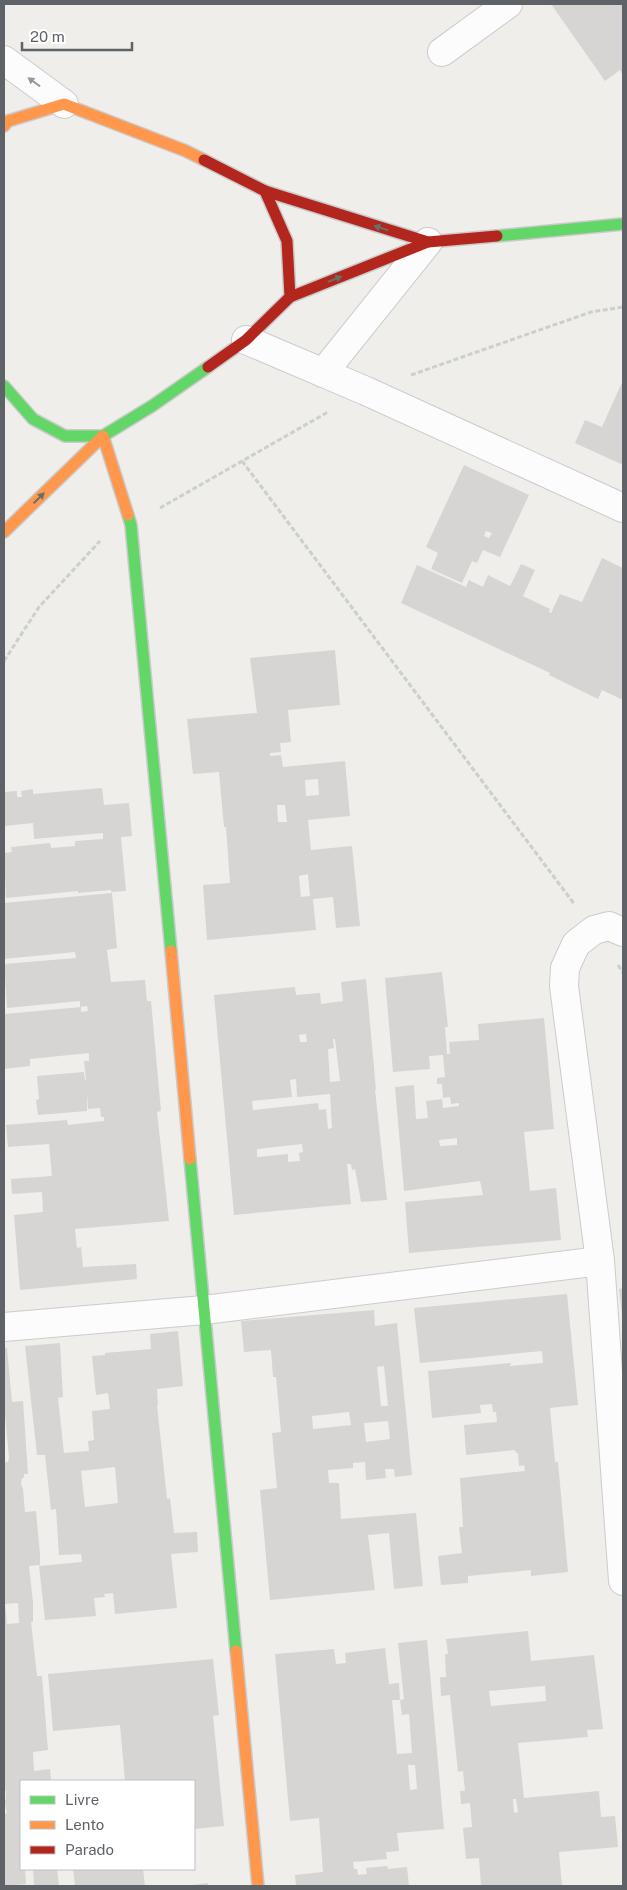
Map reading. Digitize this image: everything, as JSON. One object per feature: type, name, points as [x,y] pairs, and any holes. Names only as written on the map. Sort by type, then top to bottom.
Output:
[{"type":"street","points":[[442,52],[508,4]]},
{"type":"street","points":[[4,60],[64,104],[186,151],[265,191],[428,242]]},
{"type":"street","points":[[4,126],[8,121],[64,104]]},
{"type":"street","points":[[265,191],[287,240],[290,297]]},
{"type":"street","points":[[4,532],[103,436],[152,406],[246,340],[290,297],[428,242],[623,224]]},
{"type":"street","points":[[323,373],[428,242]]},
{"type":"street","points":[[246,340],[366,391],[623,508]]},
{"type":"street","points":[[4,386],[33,419],[65,436],[103,436]]},
{"type":"street","points":[[103,436],[131,525],[258,1886]]},
{"type":"street","points":[[623,932],[609,926],[594,930],[576,944],[565,968],[564,986],[600,1261],[623,1581]]},
{"type":"street","points":[[4,1327],[204,1310],[600,1261]]},
{"type":"path","points":[[4,661],[39,607],[99,542],[366,391],[591,312],[623,307]]},
{"type":"path","points":[[242,461],[594,930],[623,973]]},
{"type":"building","points":[[551,4],[623,4],[623,75],[620,70],[605,81]]},
{"type":"building","points":[[623,380],[623,465],[575,443],[585,420],[602,427]]},
{"type":"building","points":[[464,465],[529,495],[500,557],[483,550],[477,563],[472,561],[462,583],[431,569],[438,553],[426,547]],"holes":[[[486,531],[492,533],[489,538],[484,536]]]},
{"type":"building","points":[[602,558],[623,568],[623,700],[602,690],[598,699],[549,675],[550,673],[401,603],[417,565],[466,587],[469,580],[483,587],[488,575],[510,586],[521,564],[535,570],[523,596],[550,609],[549,612],[551,613],[560,594],[582,602]]},
{"type":"building","points":[[335,650],[340,705],[288,710],[291,742],[280,743],[281,752],[270,753],[270,756],[281,755],[283,767],[345,761],[350,816],[308,820],[311,850],[352,846],[360,926],[336,928],[333,897],[313,899],[316,930],[207,940],[203,885],[230,883],[226,827],[224,827],[219,772],[193,774],[187,719],[257,713],[250,658]],"holes":[[[318,779],[319,795],[306,796],[305,780]],[[277,805],[285,805],[287,822],[278,822]],[[308,874],[310,896],[301,897],[299,876]]]},
{"type":"building","points":[[102,788],[104,805],[129,803],[132,836],[121,837],[126,891],[111,892],[111,890],[78,893],[78,891],[6,898],[4,853],[12,852],[11,847],[50,843],[51,848],[75,846],[75,841],[103,839],[103,833],[34,839],[33,823],[4,826],[4,792],[17,791],[17,797],[22,797],[21,791],[33,789],[33,794]]},
{"type":"building","points":[[112,893],[117,948],[107,950],[111,982],[145,980],[147,1001],[151,1001],[161,1111],[157,1112],[169,1221],[75,1229],[77,1248],[81,1247],[83,1267],[136,1264],[137,1279],[20,1290],[14,1215],[43,1212],[42,1192],[12,1194],[11,1179],[52,1176],[49,1144],[8,1147],[6,1125],[67,1120],[68,1125],[104,1121],[104,1117],[101,1117],[100,1108],[88,1109],[87,1092],[87,1111],[38,1115],[36,1100],[39,1099],[37,1076],[84,1072],[86,1080],[84,1061],[89,1061],[89,1053],[30,1059],[30,1066],[4,1069],[4,1014],[81,1007],[81,1012],[88,1011],[87,1006],[80,1007],[80,1001],[7,1008],[4,964],[76,958],[75,952],[4,959],[4,903]]},
{"type":"building","points":[[442,972],[448,1027],[445,1027],[447,1054],[450,1054],[449,1042],[479,1040],[478,1024],[544,1018],[554,1129],[524,1132],[530,1191],[556,1188],[561,1240],[409,1253],[405,1202],[483,1195],[480,1181],[404,1191],[395,1087],[414,1085],[416,1119],[428,1118],[426,1101],[442,1099],[443,1108],[459,1106],[459,1103],[451,1104],[450,1097],[443,1098],[442,1084],[437,1084],[437,1078],[445,1077],[443,1055],[429,1056],[430,1069],[393,1072],[385,978]],"holes":[[[457,1138],[457,1145],[440,1146],[439,1140]]]},
{"type":"building","points":[[366,979],[375,1090],[387,1200],[361,1202],[355,1169],[352,1170],[351,1164],[347,1164],[351,1204],[234,1215],[214,995],[295,987],[296,995],[320,993],[321,1004],[343,1001],[341,982]],"holes":[[[306,1034],[307,1042],[300,1042],[299,1035]],[[333,1039],[335,1039],[340,1081],[330,1082],[328,1049],[334,1048]],[[296,1079],[297,1097],[330,1094],[332,1128],[328,1129],[326,1109],[319,1110],[318,1103],[253,1110],[252,1101],[292,1097],[290,1080]],[[302,1144],[303,1152],[299,1153],[300,1161],[288,1162],[288,1154],[257,1157],[257,1149]]]},
{"type":"building","points":[[623,1288],[623,1315],[622,1315],[619,1289]]},
{"type":"building","points":[[567,1294],[578,1405],[550,1408],[555,1462],[558,1462],[568,1572],[531,1576],[531,1570],[468,1576],[468,1583],[441,1585],[438,1556],[462,1553],[459,1527],[463,1527],[460,1478],[525,1471],[524,1465],[519,1466],[518,1453],[515,1450],[466,1455],[464,1425],[497,1422],[496,1412],[493,1412],[492,1404],[480,1405],[481,1413],[432,1418],[428,1371],[511,1363],[510,1366],[543,1363],[542,1351],[420,1363],[414,1308]]},
{"type":"building","points":[[374,1310],[375,1326],[397,1323],[412,1475],[395,1477],[394,1469],[385,1469],[386,1478],[366,1480],[365,1462],[353,1463],[353,1468],[328,1470],[329,1483],[339,1483],[341,1519],[416,1513],[423,1586],[394,1589],[389,1533],[368,1535],[375,1590],[270,1600],[260,1490],[277,1488],[272,1433],[281,1432],[276,1377],[273,1377],[271,1350],[244,1352],[241,1321]],"holes":[[[384,1366],[388,1406],[381,1406],[377,1367]],[[349,1412],[351,1425],[313,1429],[312,1416]],[[388,1421],[390,1439],[366,1442],[364,1423]]]},
{"type":"building","points":[[178,1331],[183,1386],[157,1389],[157,1405],[167,1499],[170,1498],[174,1533],[197,1532],[198,1552],[171,1554],[177,1608],[115,1614],[113,1593],[104,1594],[105,1597],[94,1598],[96,1616],[45,1620],[39,1566],[82,1562],[81,1554],[59,1555],[56,1509],[51,1510],[45,1455],[37,1455],[25,1346],[60,1343],[63,1397],[58,1398],[64,1453],[89,1451],[88,1441],[94,1440],[92,1411],[110,1409],[108,1393],[96,1395],[92,1356],[151,1349],[150,1334]],"holes":[[[115,1467],[118,1503],[85,1507],[81,1471]]]},
{"type":"building","points":[[4,1348],[7,1348],[12,1402],[23,1401],[28,1474],[24,1474],[21,1484],[25,1512],[36,1511],[40,1554],[40,1565],[29,1566],[33,1602],[33,1622],[31,1622],[37,1676],[42,1676],[48,1750],[33,1752],[34,1771],[50,1769],[51,1780],[20,1780],[20,1870],[25,1870],[26,1884],[4,1886],[4,1814],[7,1813],[4,1800],[6,1799],[6,1791],[4,1791],[4,1462],[8,1462],[4,1403]],"holes":[[[18,1603],[19,1623],[7,1624],[5,1604]]]},
{"type":"building","points":[[528,1631],[531,1661],[594,1655],[603,1729],[587,1730],[588,1737],[518,1743],[524,1798],[599,1791],[601,1817],[615,1816],[618,1847],[559,1852],[562,1886],[481,1886],[479,1858],[466,1859],[463,1828],[472,1827],[470,1803],[461,1804],[460,1791],[465,1791],[463,1771],[458,1772],[450,1695],[441,1696],[440,1677],[446,1677],[445,1654],[448,1654],[446,1639]],"holes":[[[545,1686],[546,1701],[491,1706],[489,1691]],[[513,1799],[516,1799],[518,1812],[514,1813]]]},
{"type":"building","points":[[427,1640],[444,1829],[397,1833],[399,1851],[386,1852],[387,1859],[353,1862],[354,1869],[357,1869],[358,1875],[367,1874],[366,1868],[387,1866],[388,1869],[407,1867],[409,1886],[296,1886],[295,1875],[323,1872],[319,1818],[290,1821],[275,1654],[334,1649],[336,1664],[346,1663],[345,1653],[385,1648],[389,1684],[399,1683],[400,1700],[404,1699],[398,1643]],"holes":[[[392,1700],[400,1700],[402,1715],[409,1714],[412,1753],[397,1754]],[[408,1765],[415,1765],[417,1789],[410,1790]]]},
{"type":"building","points":[[213,1659],[219,1715],[213,1716],[224,1826],[195,1829],[195,1780],[125,1780],[120,1725],[53,1731],[48,1674]]},
{"type":"building","points":[[33,1870],[57,1870],[59,1886],[34,1886]]},
{"type":"building","points":[[73,1870],[143,1870],[145,1886],[75,1886]]},
{"type":"building","points":[[208,1883],[208,1886],[192,1886],[192,1885]]},
{"type":"traffic: fast","points":[[497,236],[623,224]]},
{"type":"traffic: fast","points":[[4,386],[33,419],[65,436],[103,436],[152,406],[208,367]]},
{"type":"traffic: fast","points":[[128,515],[131,525],[171,951]]},
{"type":"traffic: fast","points":[[190,1159],[236,1651]]},
{"type":"traffic: slow","points":[[4,126],[8,121],[64,104],[186,151],[204,160]]},
{"type":"traffic: slow","points":[[4,532],[103,436],[128,515]]},
{"type":"traffic: slow","points":[[171,951],[190,1159]]},
{"type":"traffic: slow","points":[[236,1651],[258,1886]]},
{"type":"traffic: jam","points":[[204,160],[265,191],[287,241],[290,297],[246,340],[208,367]]},
{"type":"traffic: jam","points":[[265,191],[428,242]]},
{"type":"traffic: jam","points":[[290,297],[428,242],[497,236]]}]
